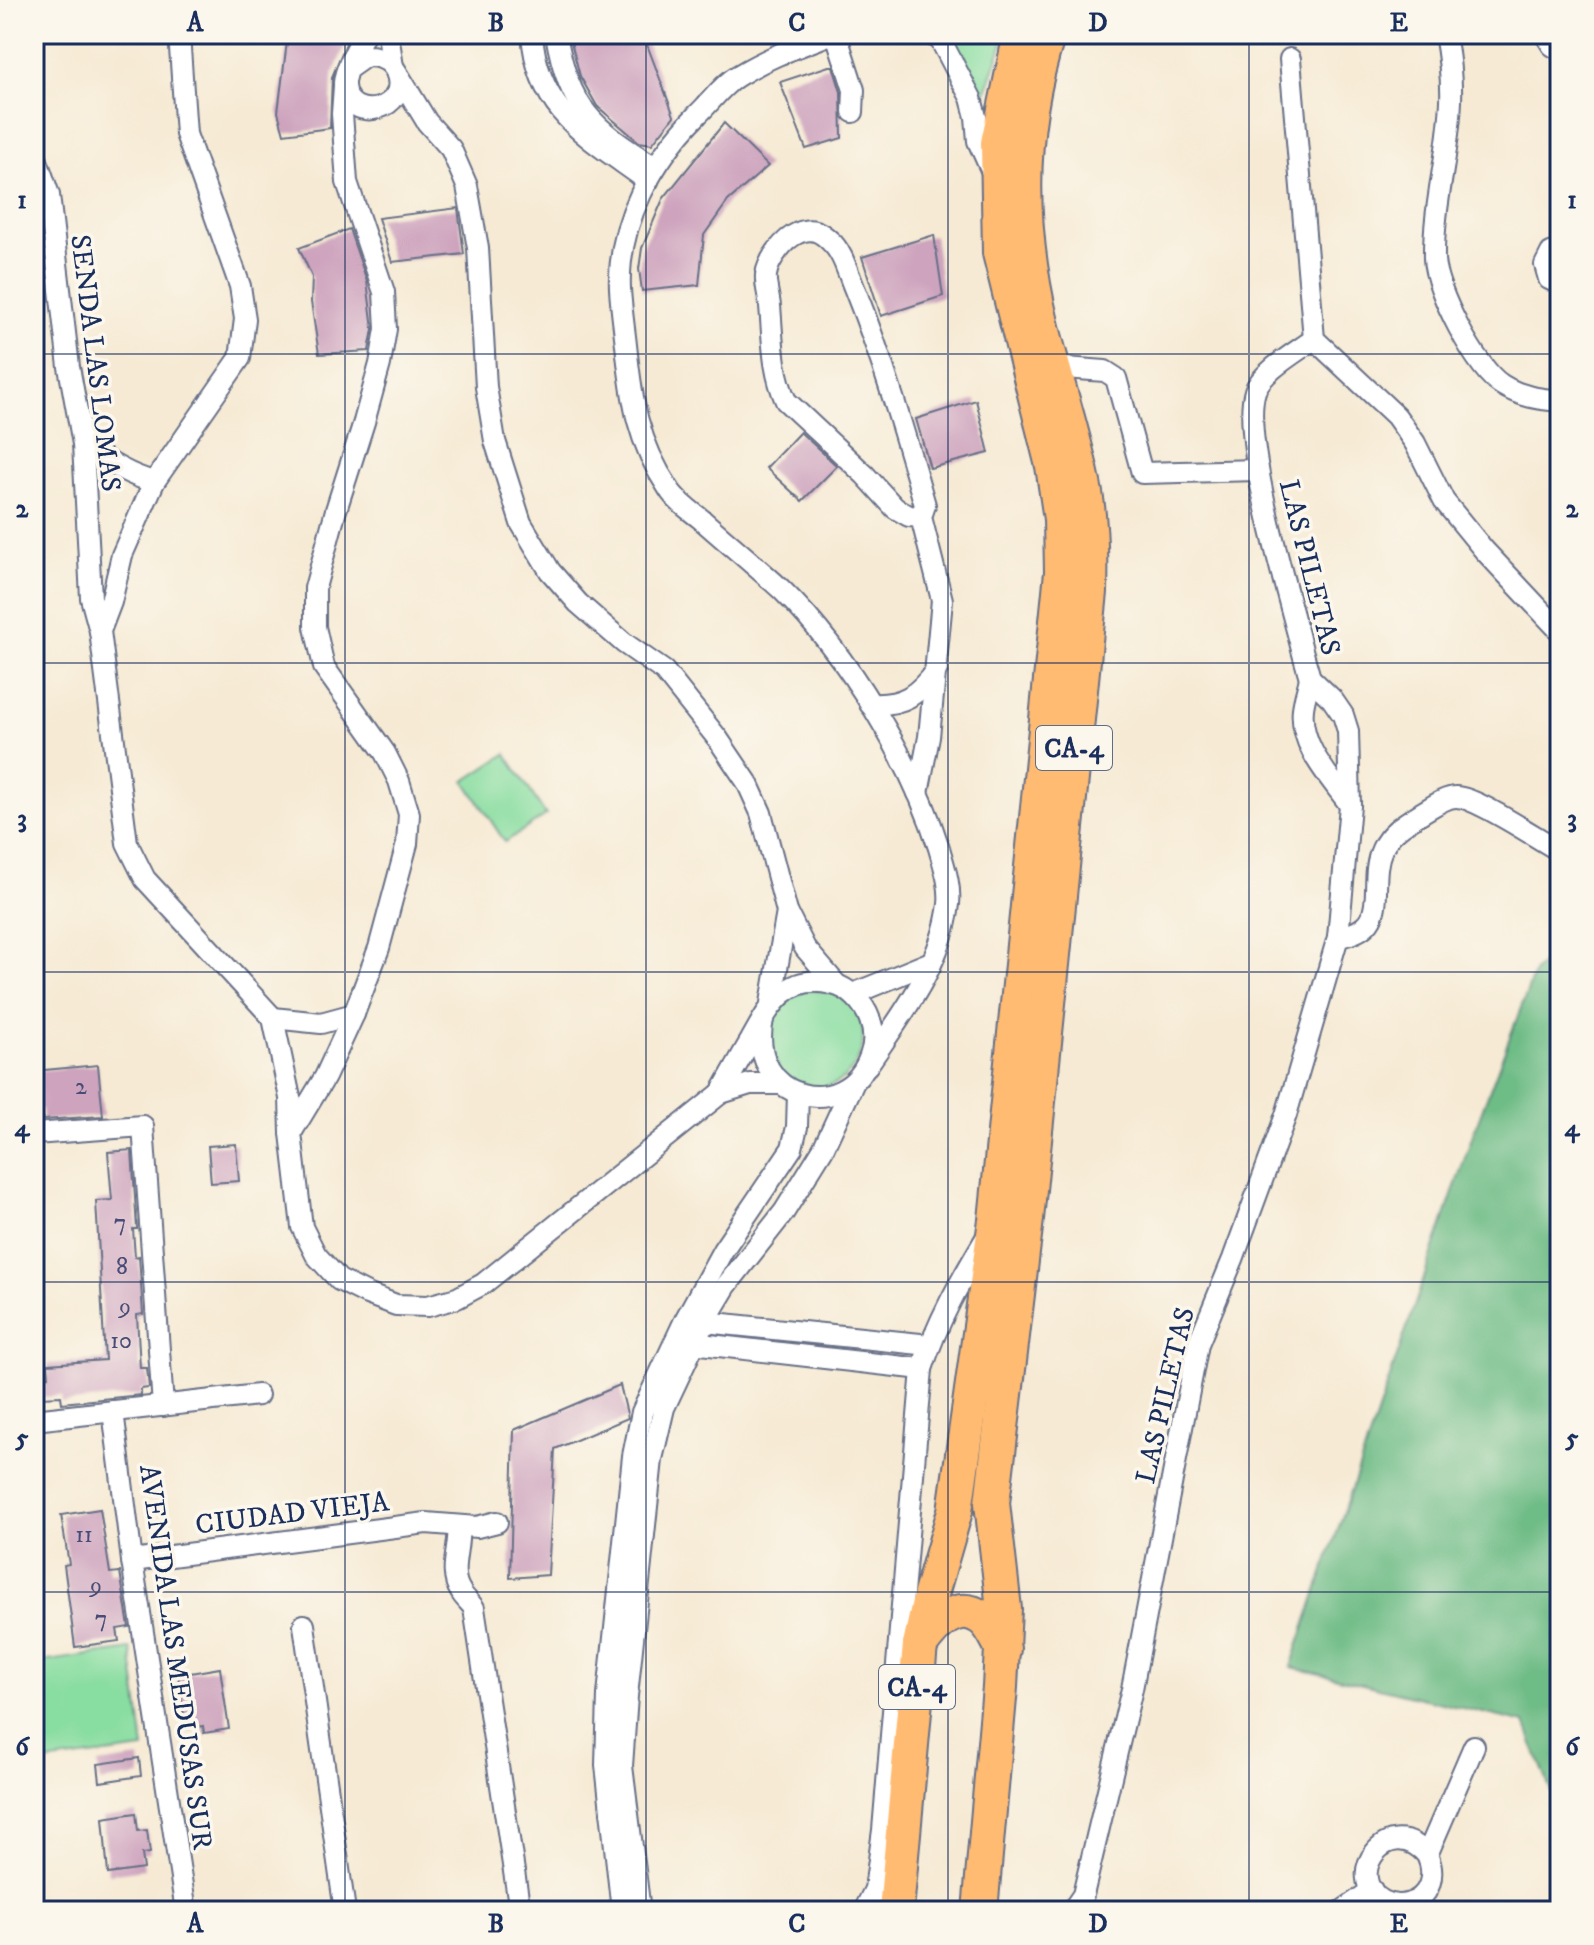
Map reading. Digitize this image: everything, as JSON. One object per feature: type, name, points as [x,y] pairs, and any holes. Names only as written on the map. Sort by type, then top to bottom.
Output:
[{"type":"highway","name":"CA-4","points":[[893,1904],[914,1730],[920,1645],[955,1511],[996,1220],[1046,749],[1063,546],[1053,466],[1000,253],[998,185],[1001,122],[1021,34]]},
{"type":"highway","name":"CA-4","points":[[980,1911],[1003,1649],[1004,1609],[992,1503],[1026,1219],[1090,592],[1084,488],[1052,367],[1031,270],[1022,197],[1027,118],[1048,34]]},
{"type":"highway","points":[[920,1645],[936,1623],[953,1614],[968,1613],[986,1621],[1003,1649]]},
{"type":"highway","points":[[895,1679],[914,1730]]},
{"type":"street","points":[[100,631],[111,602],[122,555],[154,482],[240,358],[245,319],[240,286],[186,134],[179,34]]},
{"type":"street","points":[[291,1133],[325,1077],[354,1014],[379,948],[407,844],[409,814],[399,781],[385,753],[324,667],[315,627],[315,588],[380,364],[386,329],[384,292],[347,182],[342,114],[346,77],[364,34]]},
{"type":"street","points":[[345,148],[380,109],[392,101],[397,92],[399,81],[388,34]]},
{"type":"street","points":[[532,34],[539,73],[556,108],[573,126],[652,174]]},
{"type":"street","points":[[556,34],[562,68],[585,114],[652,174]]},
{"type":"street","points":[[354,1014],[321,1023],[273,1018],[290,1098],[302,1227],[316,1255],[339,1280],[396,1305],[428,1306],[457,1298],[483,1284],[721,1093],[750,1084],[790,1088],[818,1096],[837,1092],[860,1074],[910,1003],[931,962],[949,901],[947,875],[931,823],[870,704],[820,633],[783,592],[671,493],[652,462],[631,394],[620,286],[624,243],[633,207],[677,136],[735,77],[766,60],[834,34],[854,90],[853,112]]},
{"type":"street","points":[[930,34],[940,39],[971,98],[978,141],[998,185]]},
{"type":"street","points":[[1445,34],[1450,61],[1451,101],[1434,261],[1443,295],[1474,355],[1500,384],[1532,399],[1560,401]]},
{"type":"street","points":[[1545,34],[1552,45],[1560,50]]},
{"type":"street","points":[[346,77],[366,56],[386,60],[395,69],[427,122],[451,149],[467,186],[478,248],[485,373],[493,427],[521,523],[550,571],[578,603],[624,643],[664,671],[718,739],[747,782],[761,813],[787,912],[805,948],[866,1009],[873,1028],[873,1048],[823,1149],[784,1212],[695,1320]]},
{"type":"street","points":[[1290,59],[1314,339],[1396,416],[1415,443],[1444,501],[1484,550],[1560,631]]},
{"type":"street","points":[[346,77],[352,102],[367,110],[380,109],[427,122]]},
{"type":"street","name":"SENDA LAS LOMAS","points":[[34,152],[49,195],[69,367],[83,444],[91,598],[100,631],[127,843],[145,879],[273,1018]]},
{"type":"street","points":[[918,793],[929,737],[942,600],[921,517],[925,505],[874,337],[845,265],[834,244],[823,234],[813,229],[802,231],[790,237],[777,251],[766,274],[774,366],[779,387],[786,401],[865,475],[895,508],[909,516],[921,517]]},
{"type":"street","points":[[1560,250],[1551,253],[1545,265],[1549,279],[1560,284]]},
{"type":"street","name":"LAS PILETAS","points":[[1314,339],[1269,372],[1255,390],[1253,419],[1258,470],[1310,678],[1303,710],[1304,733],[1312,751],[1350,805]]},
{"type":"street","points":[[1052,367],[1105,371],[1116,378],[1142,473],[1258,470]]},
{"type":"street","points":[[83,444],[139,478],[154,482]]},
{"type":"street","points":[[870,704],[889,705],[908,698],[924,687],[937,669]]},
{"type":"street","name":"LAS PILETAS","points":[[1082,1906],[1132,1689],[1198,1344],[1286,1115],[1338,937],[1350,805],[1348,731],[1343,715],[1332,699],[1310,678]]},
{"type":"street","points":[[1338,937],[1364,929],[1372,918],[1382,849],[1398,827],[1436,804],[1455,797],[1473,802],[1560,851]]},
{"type":"street","points":[[622,1911],[606,1765],[608,1695],[633,1456],[642,1412],[695,1320],[723,1250],[792,1148],[797,1127],[790,1088],[769,1070],[761,1054],[759,1036],[787,912]]},
{"type":"street","points":[[721,1093],[767,1011],[784,991],[818,981],[844,989],[931,962]]},
{"type":"street","points":[[34,1134],[143,1126],[163,1406]]},
{"type":"street","points":[[864,1911],[875,1889],[883,1830],[922,1369],[956,1289],[996,1220]]},
{"type":"street","points":[[695,1320],[930,1345]]},
{"type":"street","points":[[684,1342],[922,1369]]},
{"type":"street","points":[[640,1911],[622,1766],[627,1696],[652,1459],[684,1342]]},
{"type":"street","points":[[34,1420],[258,1395]]},
{"type":"street","name":"AVENIDA LAS MEDUSAS SUR","points":[[113,1411],[132,1561],[186,1911]]},
{"type":"street","name":"CIUDAD VIEJA","points":[[132,1561],[426,1523],[477,1527],[497,1522]]},
{"type":"street","points":[[458,1526],[453,1569],[460,1592],[474,1608],[520,1911]]},
{"type":"street","points":[[304,1625],[345,1911]]},
{"type":"street","points":[[1427,1855],[1474,1746]]},
{"type":"street","points":[[1395,1840],[1405,1840],[1427,1855],[1431,1863],[1428,1904],[1396,1908],[1372,1890],[1367,1873],[1372,1855],[1378,1848],[1395,1840]]},
{"type":"street","points":[[1342,1911],[1372,1890]]},
{"type":"green space","points":[[946,34],[1006,34],[984,97],[984,96]]},
{"type":"green space","points":[[506,754],[546,815],[505,842],[465,781]]},
{"type":"green space","points":[[1560,946],[1560,1815],[1525,1723],[1291,1667],[1473,1134],[1535,971]]},
{"type":"green space","points":[[806,990],[837,994],[852,1005],[860,1020],[863,1037],[853,1068],[841,1080],[826,1086],[803,1085],[779,1071],[767,1030],[780,1004]]},
{"type":"green space","points":[[131,1649],[144,1749],[37,1763],[34,1663]]},
{"type":"building","points":[[288,34],[350,34],[332,77],[330,128],[284,134],[278,112]]},
{"type":"building","points":[[569,34],[643,34],[674,116],[652,144],[639,142],[597,106],[580,76]]},
{"type":"building","points":[[833,66],[841,92],[842,138],[806,149],[780,82]]},
{"type":"building","points":[[724,123],[768,166],[728,201],[704,235],[699,285],[642,291],[639,269],[642,248],[663,199]]},
{"type":"building","points":[[458,208],[464,254],[392,262],[378,218]]},
{"type":"building","points":[[349,229],[367,281],[373,329],[369,351],[319,354],[311,302],[312,277],[299,248]]},
{"type":"building","points":[[934,235],[943,296],[881,316],[862,257]]},
{"type":"building","points":[[976,400],[989,453],[930,468],[916,419]]},
{"type":"building","points":[[800,432],[837,466],[802,501],[766,468]]},
{"type":"building","points":[[98,1065],[103,1116],[43,1120],[42,1109],[34,1110],[34,1071]]},
{"type":"building","points":[[236,1144],[239,1181],[211,1183],[208,1146]]},
{"type":"building","points":[[132,1150],[137,1229],[133,1229],[135,1257],[139,1256],[143,1314],[137,1315],[140,1368],[147,1368],[149,1388],[141,1389],[141,1395],[62,1403],[61,1396],[40,1397],[38,1377],[49,1376],[48,1364],[105,1360],[96,1201],[112,1200],[108,1152]]},
{"type":"building","points":[[620,1385],[628,1418],[555,1449],[548,1575],[510,1578],[514,1430]]},
{"type":"building","points":[[100,1509],[110,1573],[120,1572],[129,1627],[117,1629],[119,1641],[75,1647],[64,1565],[69,1564],[61,1515]]},
{"type":"building","points":[[220,1668],[229,1729],[204,1733],[203,1726],[186,1729],[178,1675]]},
{"type":"building","points":[[139,1758],[141,1776],[100,1782],[98,1764]]},
{"type":"building","points":[[136,1813],[138,1831],[147,1830],[150,1853],[142,1854],[144,1869],[108,1874],[103,1818]]}]
